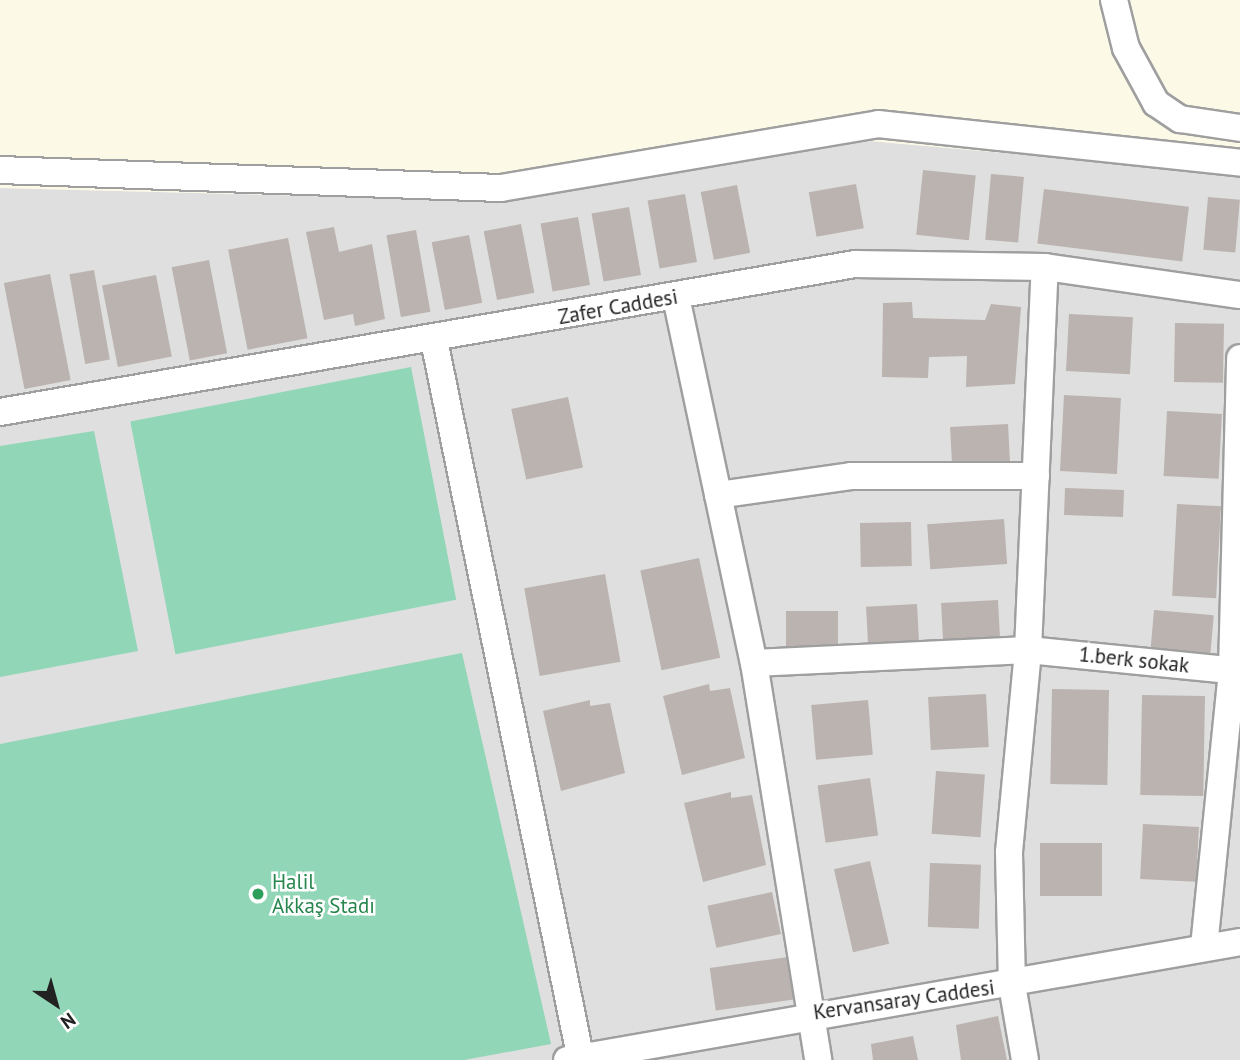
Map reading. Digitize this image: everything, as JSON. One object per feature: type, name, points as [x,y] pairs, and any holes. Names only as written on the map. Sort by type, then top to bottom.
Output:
[{"type":"street","points":[[1114,0],[1130,58],[1156,103],[1180,119],[1240,128]]},
{"type":"street","points":[[0,170],[501,188],[878,124],[1240,163]]},
{"type":"street","name":"Zafer Caddesi","points":[[0,412],[434,340],[855,264],[1045,267],[1240,295]]},
{"type":"street","points":[[1025,1060],[1012,985],[1009,852],[1028,650],[1045,267]]},
{"type":"street","points":[[676,297],[754,663],[818,1060]]},
{"type":"street","points":[[434,340],[577,1059]]},
{"type":"street","points":[[1204,947],[1236,671],[1240,358]]},
{"type":"street","points":[[718,495],[851,476],[1036,476]]},
{"type":"street","name":"1.berk sokak","points":[[754,663],[1028,650],[1236,671]]},
{"type":"street","name":"Kervansaray Caddesi","points":[[577,1059],[809,1013],[1012,985],[1240,942]]},
{"type":"shaded area","points":[[0,0],[1240,0],[1240,174],[870,141],[504,201],[0,188]]},
{"type":"shaded area","points":[[870,141],[1240,174],[1240,1060],[0,1060],[0,188],[504,201]]},
{"type":"green space","points":[[411,367],[456,600],[175,654],[130,422]]},
{"type":"green space","points":[[94,431],[138,651],[0,677],[0,446]]},
{"type":"green space","name":"Halil Akkaş Stadı","points":[[462,653],[551,1044],[464,1060],[0,1060],[0,744]]},
{"type":"building","points":[[923,170],[976,176],[969,240],[916,235]]},
{"type":"building","points":[[991,174],[1024,177],[1018,243],[985,240]]},
{"type":"building","points":[[856,184],[864,228],[817,237],[809,192]]},
{"type":"building","points":[[737,185],[750,253],[714,260],[701,192]]},
{"type":"building","points":[[1044,189],[1189,207],[1182,261],[1037,244]]},
{"type":"building","points":[[685,194],[697,262],[660,269],[648,201]]},
{"type":"building","points":[[1208,197],[1240,200],[1235,253],[1203,250]]},
{"type":"building","points":[[629,207],[641,275],[604,282],[592,214]]},
{"type":"building","points":[[578,217],[590,285],[553,292],[541,224]]},
{"type":"building","points":[[521,224],[534,293],[497,300],[484,231]]},
{"type":"building","points":[[334,227],[339,252],[372,244],[385,319],[355,326],[353,314],[324,320],[306,232]]},
{"type":"building","points":[[416,230],[430,312],[401,317],[386,235]]},
{"type":"building","points":[[469,235],[482,303],[445,310],[432,242]]},
{"type":"building","points":[[288,238],[307,338],[248,350],[228,250]]},
{"type":"building","points":[[209,260],[227,353],[190,361],[172,267]]},
{"type":"building","points":[[94,270],[110,360],[85,364],[69,274]]},
{"type":"building","points":[[50,274],[71,380],[24,389],[4,283]]},
{"type":"building","points":[[156,275],[172,356],[118,367],[102,285]]},
{"type":"building","points":[[912,302],[913,318],[985,320],[991,304],[1021,307],[1015,384],[966,387],[967,356],[929,357],[928,378],[882,377],[883,303]]},
{"type":"building","points":[[1069,314],[1133,317],[1130,374],[1066,371]]},
{"type":"building","points":[[1175,323],[1224,324],[1223,383],[1174,382]]},
{"type":"building","points":[[1064,395],[1121,398],[1117,474],[1060,471]]},
{"type":"building","points":[[568,397],[583,467],[526,479],[511,409]]},
{"type":"building","points":[[1167,411],[1222,414],[1219,479],[1164,476]]},
{"type":"building","points":[[1008,424],[1010,468],[952,471],[950,427]]},
{"type":"building","points":[[1065,488],[1124,490],[1123,517],[1064,515]]},
{"type":"building","points":[[1177,504],[1221,506],[1216,598],[1172,596]]},
{"type":"building","points":[[1004,519],[1007,564],[930,569],[927,524]]},
{"type":"building","points":[[911,522],[912,566],[861,567],[860,523]]},
{"type":"building","points":[[699,558],[720,658],[662,670],[640,570]]},
{"type":"building","points":[[605,574],[620,662],[540,676],[524,588]]},
{"type":"building","points":[[998,600],[1000,643],[943,646],[941,603]]},
{"type":"building","points":[[917,604],[919,649],[868,652],[866,607]]},
{"type":"building","points":[[1154,610],[1214,615],[1210,656],[1150,651]]},
{"type":"building","points":[[786,611],[838,611],[838,654],[786,654]]},
{"type":"building","points":[[709,684],[710,691],[730,688],[745,758],[682,775],[663,696]]},
{"type":"building","points":[[1052,689],[1109,690],[1107,785],[1050,784]]},
{"type":"building","points":[[986,694],[989,747],[931,750],[928,697]]},
{"type":"building","points":[[1142,695],[1205,696],[1203,796],[1140,795]]},
{"type":"building","points":[[590,700],[590,706],[610,703],[625,773],[561,791],[543,711]]},
{"type":"building","points":[[868,700],[873,755],[816,760],[811,705]]},
{"type":"building","points":[[936,771],[985,774],[980,837],[932,834]]},
{"type":"building","points":[[870,778],[878,835],[826,843],[818,785]]},
{"type":"building","points":[[731,792],[731,798],[752,795],[766,865],[703,882],[684,803]]},
{"type":"building","points":[[1143,824],[1199,827],[1196,882],[1140,879]]},
{"type":"building","points":[[1040,843],[1102,843],[1102,896],[1040,896]]},
{"type":"building","points":[[870,861],[889,944],[853,952],[834,869]]},
{"type":"building","points":[[930,863],[981,865],[979,929],[928,927]]},
{"type":"building","points":[[772,892],[781,934],[716,948],[707,906]]},
{"type":"building","points":[[788,957],[794,1000],[716,1011],[710,968]]},
{"type":"building","points":[[998,1016],[1007,1060],[961,1060],[956,1025]]},
{"type":"building","points":[[913,1036],[918,1060],[873,1060],[871,1044]]},
{"type":"place","name":"Halil Akkaş Stadı","points":[[258,894]]}]
